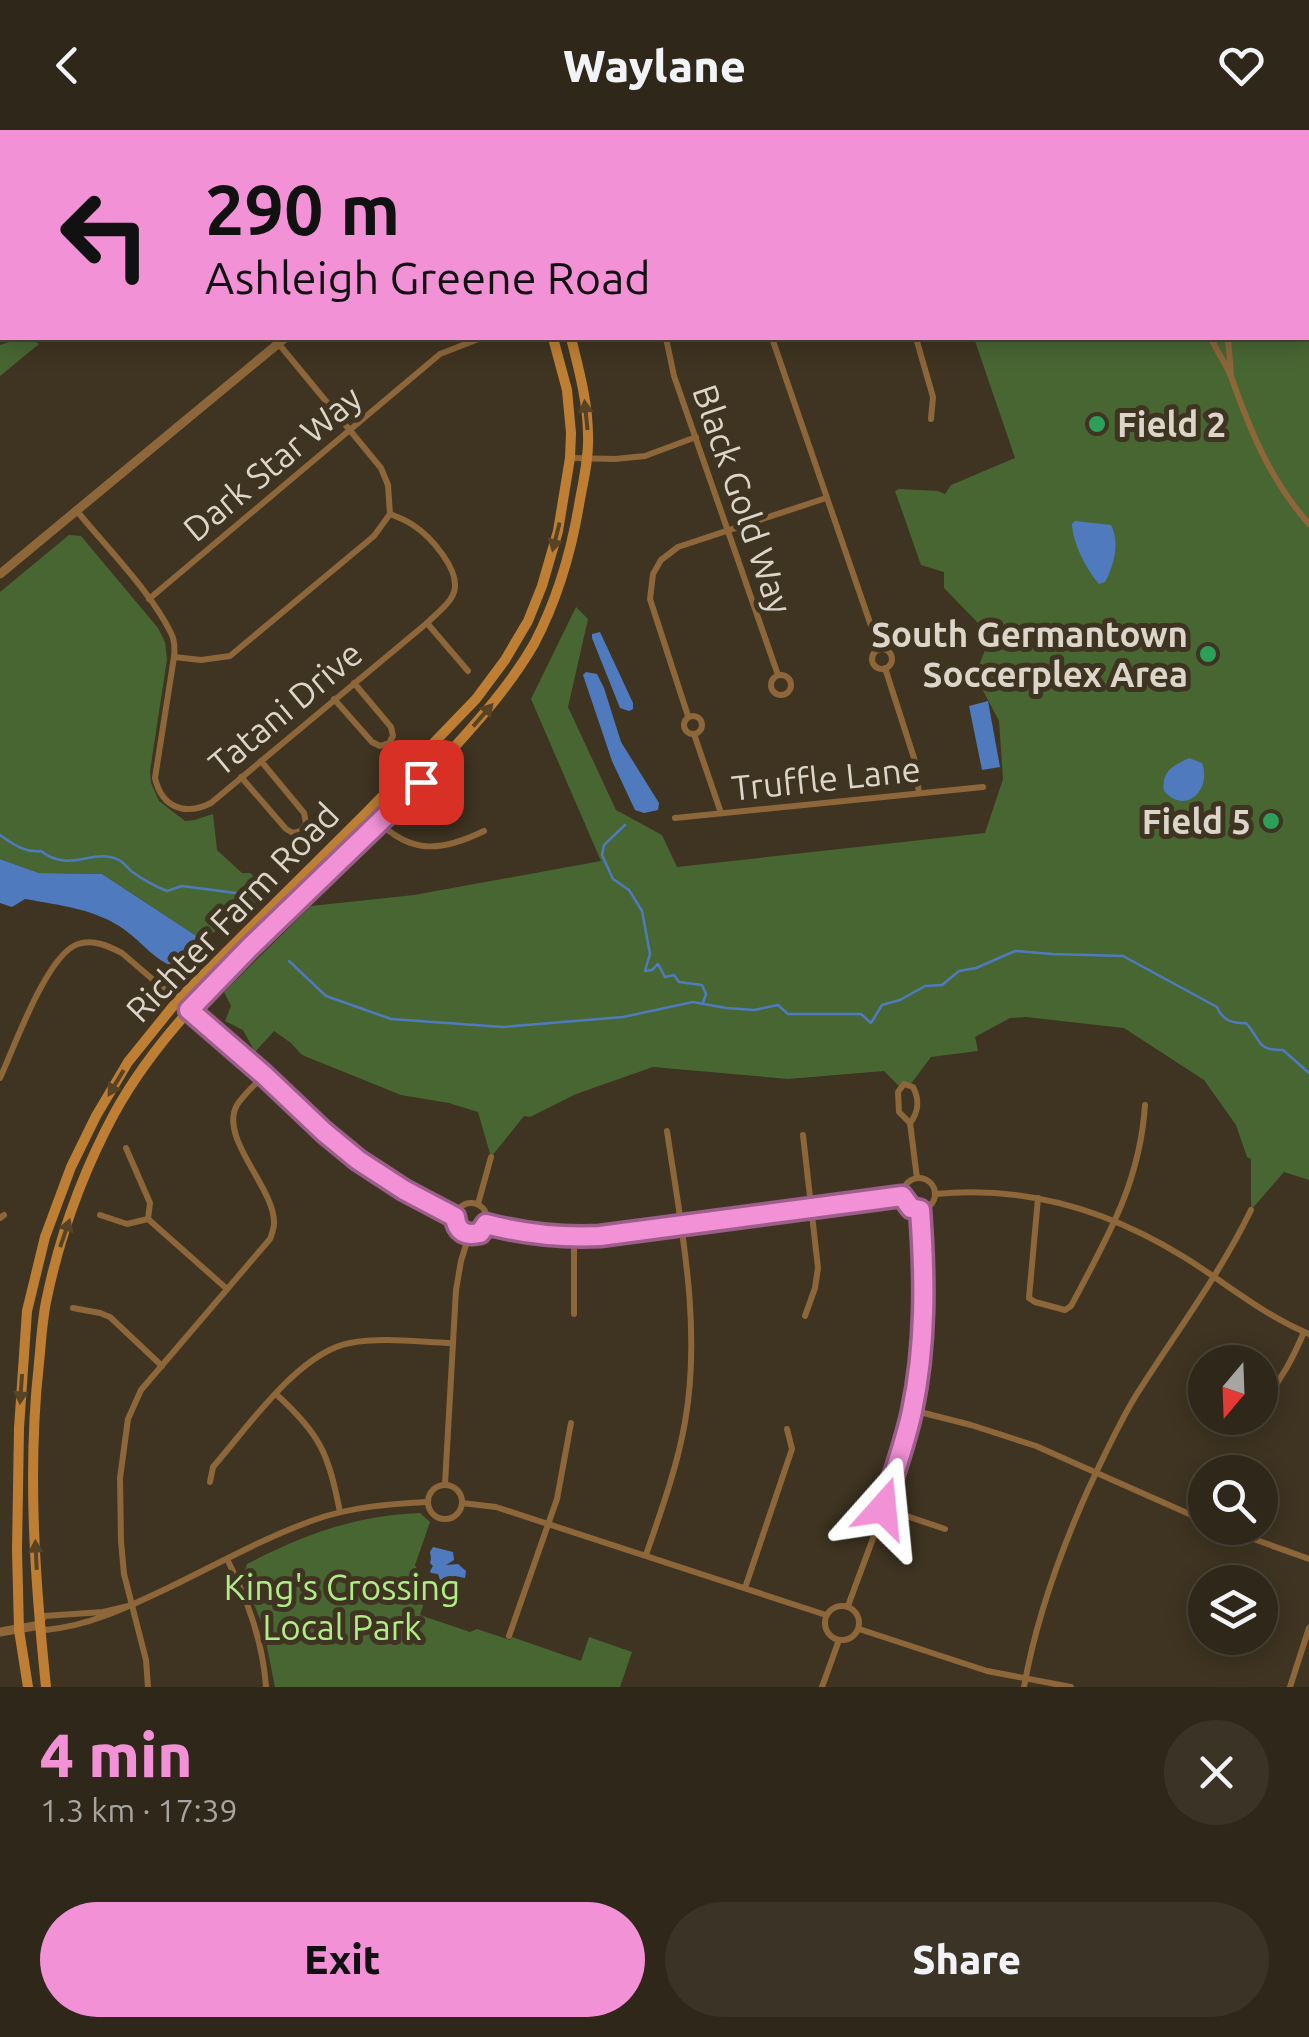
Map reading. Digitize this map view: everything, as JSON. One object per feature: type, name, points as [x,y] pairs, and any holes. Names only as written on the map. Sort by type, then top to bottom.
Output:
[{"type":"main road","name":"Richter Farm Road","points":[[28,1687],[20,1630],[17,1550],[18,1428],[27,1311],[45,1237],[72,1167],[128,1062],[178,1000],[476,699],[528,621],[558,530],[570,458],[567,390],[554,340]]},
{"type":"main road","name":"Richter Farm Road","points":[[46,1687],[33,1491],[36,1397],[46,1305],[60,1244],[87,1170],[141,1068],[189,1010],[439,764],[492,706],[532,647],[560,587],[588,458],[584,392],[572,340]]},
{"type":"street","points":[[0,574],[281,340],[381,468],[388,486],[390,514],[374,536],[230,656],[201,660],[174,657]]},
{"type":"street","name":"Dark Star Way","points":[[149,599],[440,354],[476,340]]},
{"type":"street","name":"Black Gold Way","points":[[666,340],[674,376],[778,675]]},
{"type":"street","points":[[773,340],[879,649]]},
{"type":"street","points":[[917,340],[933,397],[931,419]]},
{"type":"street","points":[[1213,340],[1262,455],[1282,490],[1309,524]]},
{"type":"street","points":[[1228,340],[1231,375]]},
{"type":"street","points":[[570,458],[646,456],[696,438]]},
{"type":"street","points":[[688,716],[650,599],[653,574],[678,547],[826,498]]},
{"type":"street","name":"Tatani Drive","points":[[77,511],[149,599],[171,633],[174,657],[154,778],[160,792],[172,804],[192,810],[211,803],[449,601],[456,580],[452,567],[426,536],[390,514]]},
{"type":"street","points":[[427,623],[468,671]]},
{"type":"street","points":[[879,649],[887,650],[892,657],[885,668],[875,667],[872,661],[879,649]]},
{"type":"street","points":[[885,668],[914,758],[920,794]]},
{"type":"street","points":[[334,699],[372,742],[380,746],[389,743],[394,736],[391,727],[354,683]]},
{"type":"street","points":[[688,716],[697,716],[702,722],[701,729],[694,734],[684,729],[688,716]]},
{"type":"street","points":[[694,734],[720,814]]},
{"type":"street","points":[[241,777],[286,830],[301,831],[306,824],[304,813],[261,761]]},
{"type":"street","name":"Truffle Lane","points":[[675,818],[983,787]]},
{"type":"street","points":[[368,812],[392,836],[410,843],[438,847],[458,844],[484,831]]},
{"type":"street","points":[[0,1078],[54,962],[76,944],[101,942],[122,953],[178,1000],[358,1160],[455,1217]]},
{"type":"street","points":[[148,1687],[146,1660],[124,1574],[120,1478],[128,1418],[141,1390],[270,1239],[272,1211],[238,1140],[233,1120],[236,1106],[264,1075]]},
{"type":"street","points":[[910,1123],[916,1116],[916,1093],[904,1084],[898,1092],[899,1112],[910,1123],[917,1178]]},
{"type":"street","points":[[1038,1198],[1028,1294],[1031,1300],[1068,1310],[1116,1221],[1136,1166],[1145,1104]]},
{"type":"street","points":[[646,1555],[673,1473],[688,1393],[690,1319],[667,1131]]},
{"type":"street","points":[[803,1135],[818,1268],[805,1316]]},
{"type":"street","points":[[126,1148],[150,1203],[148,1219]]},
{"type":"street","points":[[478,1204],[491,1157]]},
{"type":"street","points":[[917,1178],[931,1184],[935,1194],[929,1206],[920,1210],[911,1208],[902,1196],[908,1182],[917,1178]]},
{"type":"street","points":[[935,1194],[982,1192],[1038,1198],[1073,1206],[1150,1237],[1246,1300],[1306,1333],[1278,1384]]},
{"type":"street","points":[[486,1224],[515,1232],[574,1237],[902,1196]]},
{"type":"street","points":[[478,1204],[485,1211],[486,1224],[480,1233],[461,1232],[455,1217],[462,1206],[478,1204]]},
{"type":"street","points":[[848,1606],[912,1410],[924,1311],[920,1210]]},
{"type":"street","points":[[1024,1683],[1046,1592],[1097,1472],[1133,1401],[1214,1278],[1251,1210]]},
{"type":"street","points":[[100,1216],[127,1224],[148,1219]]},
{"type":"street","points":[[148,1219],[227,1289]]},
{"type":"street","points":[[445,1484],[458,1276],[469,1235]]},
{"type":"street","points":[[574,1237],[574,1314]]},
{"type":"street","points":[[74,1308],[110,1317],[162,1366]]},
{"type":"street","points":[[210,1482],[213,1467],[304,1364],[322,1352],[367,1340],[452,1343]]},
{"type":"street","points":[[276,1394],[320,1442],[340,1512]]},
{"type":"street","points":[[912,1410],[971,1424],[1036,1446],[1188,1513]]},
{"type":"street","points":[[509,1636],[557,1498],[571,1423]]},
{"type":"street","points":[[745,1588],[792,1449],[787,1429]]},
{"type":"street","points":[[445,1484],[460,1492],[462,1503],[458,1514],[447,1519],[436,1517],[427,1502],[430,1491],[445,1484]]},
{"type":"street","points":[[0,1632],[40,1626],[45,1630],[72,1628],[133,1605],[276,1535],[340,1512],[427,1502]]},
{"type":"street","points":[[462,1503],[496,1506],[826,1615]]},
{"type":"street","points":[[883,1508],[945,1529]]},
{"type":"street","points":[[1270,1545],[1309,1559]]},
{"type":"street","points":[[227,1560],[246,1596],[266,1687]]},
{"type":"street","points":[[40,1626],[44,1616],[103,1612],[133,1605]]},
{"type":"street","points":[[836,1606],[848,1606],[856,1611],[859,1629],[851,1638],[839,1640],[826,1631],[826,1615],[836,1606]]},
{"type":"street","points":[[1290,1687],[1309,1628]]},
{"type":"street","points":[[859,1629],[1024,1683],[1071,1687]]},
{"type":"street","points":[[822,1687],[839,1640]]},
{"type":"green space","points":[[14,340],[39,344],[0,376],[0,345]]},
{"type":"green space","points":[[975,340],[1309,340],[1309,1180],[1284,1172],[1251,1210],[1251,1159],[1236,1125],[1204,1080],[1124,1028],[1010,1018],[975,1037],[978,1051],[931,1057],[910,1085],[900,1087],[884,1071],[788,1079],[653,1067],[576,1094],[530,1117],[524,1116],[491,1157],[478,1112],[401,1095],[302,1055],[274,1031],[255,1052],[243,1030],[225,1021],[231,1006],[224,992],[311,906],[414,895],[601,861],[531,699],[576,607],[588,619],[568,707],[616,810],[662,835],[677,867],[985,833],[1003,779],[999,721],[975,675],[986,648],[978,623],[944,588],[944,572],[921,565],[895,491],[945,494],[951,485],[1015,458]]},
{"type":"green space","points":[[69,535],[81,536],[158,628],[165,642],[167,659],[150,771],[159,801],[185,821],[213,814],[217,850],[242,873],[250,873],[261,882],[259,889],[266,895],[244,912],[236,913],[204,941],[102,874],[39,873],[0,859],[0,592]]},
{"type":"green space","name":"King's Crossing Local Park","points":[[420,1513],[430,1522],[415,1565],[428,1591],[420,1615],[470,1632],[477,1629],[510,1640],[512,1637],[581,1661],[589,1637],[632,1652],[620,1687],[275,1687],[263,1627],[243,1576],[247,1564],[330,1528]]},
{"type":"water","points":[[1075,521],[1111,525],[1115,554],[1105,582],[1099,584],[1081,556],[1073,532]]},
{"type":"water","points":[[600,632],[633,703],[629,711],[620,708],[592,638],[592,634]]},
{"type":"water","points":[[597,674],[621,742],[659,803],[658,810],[635,810],[612,761],[583,675]]},
{"type":"water","points":[[988,701],[1000,767],[982,770],[969,706]]},
{"type":"water","points":[[1189,758],[1202,763],[1203,782],[1195,796],[1181,801],[1164,791],[1164,779],[1173,767]]},
{"type":"water","points":[[0,859],[39,873],[102,874],[204,941],[176,968],[102,917],[25,899],[12,907],[0,903]]},
{"type":"water","points":[[433,1547],[453,1552],[454,1560],[446,1565],[458,1564],[466,1571],[465,1578],[440,1580],[438,1574],[431,1573]]},
{"type":"waterway","points":[[1147,827],[1155,814]]},
{"type":"waterway","points":[[625,825],[604,845],[602,855],[613,879],[629,890],[642,911],[650,954],[645,971],[658,964],[665,977],[674,975],[679,982],[702,985],[706,994],[703,1003]]},
{"type":"waterway","points":[[0,835],[14,845],[62,860],[100,856],[119,860],[139,877],[167,891],[182,886],[251,895]]},
{"type":"waterway","points":[[289,961],[326,996],[391,1019],[503,1027],[623,1017],[693,1002],[754,1010],[778,1005],[788,1014],[861,1014],[871,1023],[882,1005],[925,986],[942,985],[959,971],[1015,951],[1123,956],[1217,1007],[1228,1020],[1246,1023],[1263,1046],[1283,1050],[1309,1073]]},
{"type":"place","name":"Field 2","points":[[1097,424]]},
{"type":"place","name":"South Germantown Soccerplex Area","points":[[1208,654]]},
{"type":"place","name":"Field 5","points":[[1271,821]]},
{"type":"route","points":[[421,782],[189,1010],[358,1160],[455,1217],[461,1232],[469,1235],[480,1233],[486,1224],[552,1236],[600,1236],[902,1196],[911,1208],[920,1210],[924,1311],[912,1410],[883,1508]]}]
